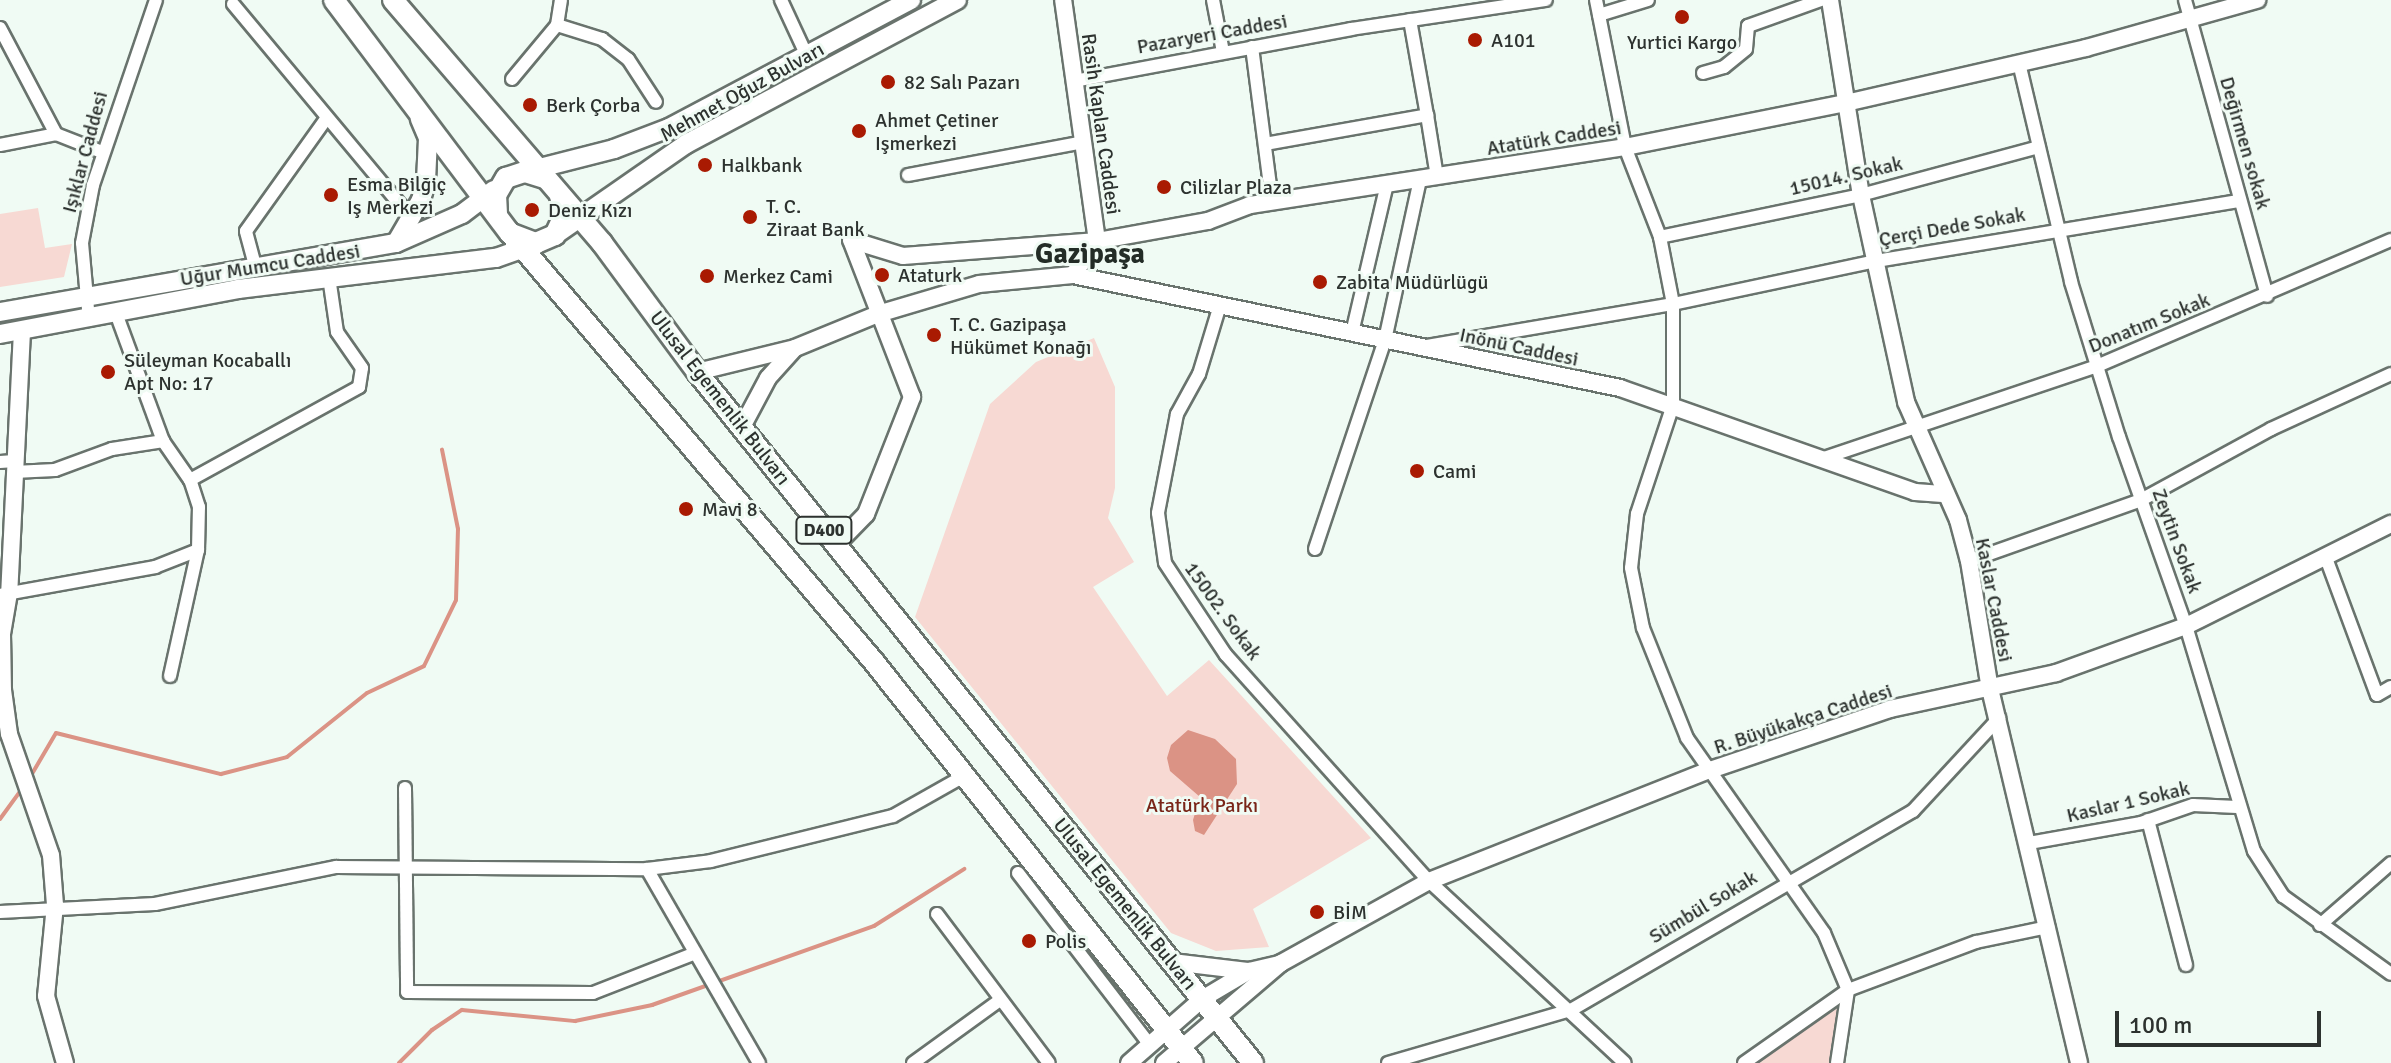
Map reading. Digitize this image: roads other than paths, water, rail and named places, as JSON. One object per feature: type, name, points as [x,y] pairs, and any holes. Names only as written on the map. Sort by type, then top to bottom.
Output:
[{"type":"highway","name":"D400","points":[[334,0],[492,192],[497,214],[509,232],[693,444],[1188,1056]]},
{"type":"highway","name":"Ulusal Egemenlik Bulvarı","points":[[393,0],[536,173],[582,218],[697,372],[1253,1063]]},
{"type":"highway","points":[[492,192],[536,173]]},
{"type":"highway","points":[[509,232],[526,242],[550,238],[564,216],[560,196]]},
{"type":"main road","name":"Mehmet Oğuz Bulvarı","points":[[536,173],[669,128],[911,0]]},
{"type":"main road","name":"Mehmet Oğuz Bulvarı","points":[[550,238],[713,129],[957,0]]},
{"type":"main road","points":[[396,243],[412,219],[426,181],[428,138],[401,85]]},
{"type":"main road","name":"Uğur Mumcu Caddesi","points":[[0,312],[396,243],[462,214],[492,192]]},
{"type":"main road","name":"Uğur Mumcu Caddesi","points":[[0,334],[117,316],[238,289],[496,258],[550,238]]},
{"type":"street","name":"Işıklar Caddesi","points":[[89,320],[82,243],[102,152],[156,0]]},
{"type":"street","points":[[512,79],[557,25],[561,0]]},
{"type":"street","points":[[781,0],[807,56]]},
{"type":"street","name":"Rasih Kaplan Caddesi","points":[[1052,0],[1063,7],[1097,241]]},
{"type":"street","points":[[1213,0],[1223,52]]},
{"type":"street","name":"Pazaryeri Caddesi","points":[[1074,81],[1252,47],[1546,0]]},
{"type":"street","points":[[1596,0],[1625,147],[1660,237],[1673,304],[1673,405],[1637,514],[1631,568],[1643,628],[1706,772],[1824,933],[1848,990],[1837,1063]]},
{"type":"street","points":[[1599,15],[1648,0]]},
{"type":"street","points":[[1703,73],[1724,67],[1746,49],[1748,26],[1821,0]]},
{"type":"street","name":"Kaslar Caddesi","points":[[1830,0],[1861,195],[1876,261],[1916,429],[1946,494],[1969,561],[1990,689],[2079,1063]]},
{"type":"street","name":"Değirmen sokak","points":[[2185,0],[2267,296]]},
{"type":"street","name":"Atatürk Caddesi","points":[[878,314],[851,240],[903,256],[1097,241],[1208,221],[1272,201],[1625,147],[1846,103],[2019,63],[2257,0]]},
{"type":"street","points":[[233,4],[412,219]]},
{"type":"street","points":[[1315,549],[1385,340],[1428,178],[1427,115],[1410,20]]},
{"type":"street","points":[[557,25],[602,39],[628,59],[656,102]]},
{"type":"street","points":[[0,28],[56,134]]},
{"type":"street","points":[[1252,47],[1272,201]]},
{"type":"street","name":"Zeytin Sokak","points":[[2019,63],[2059,229],[2097,366],[2186,626],[2237,807],[2269,877],[2283,896],[2391,974]]},
{"type":"street","points":[[1265,144],[1427,115]]},
{"type":"street","points":[[256,269],[246,231],[326,119]]},
{"type":"street","points":[[0,145],[56,134],[102,152]]},
{"type":"street","points":[[908,175],[1084,142]]},
{"type":"street","name":"15014. Sokak","points":[[1660,237],[1861,195],[2039,147]]},
{"type":"street","points":[[1352,333],[1387,184]]},
{"type":"street","name":"Çerçi Dede Sokak","points":[[1420,347],[1673,304],[1876,261],[2240,201]]},
{"type":"street","name":"Donatım Sokak","points":[[1821,459],[2097,366],[2267,296],[2391,240]]},
{"type":"street","points":[[1073,275],[1097,241]]},
{"type":"street","name":"Inönü Caddesi","points":[[697,372],[795,348],[878,314],[998,280],[1073,275],[1420,347],[1673,405],[1915,492],[1946,494]]},
{"type":"street","points":[[190,480],[359,387],[362,368],[337,332],[329,277]]},
{"type":"street","name":"15002. Sokak","points":[[1220,305],[1199,374],[1177,414],[1158,513],[1165,563],[1226,655],[1429,881],[1625,1063]]},
{"type":"street","points":[[836,545],[866,514],[912,397],[878,314]]},
{"type":"street","points":[[117,316],[163,441],[190,480],[199,507],[198,550],[170,676]]},
{"type":"street","points":[[22,331],[10,465],[2,634],[7,719],[51,855],[55,905],[46,996],[65,1063]]},
{"type":"street","points":[[742,427],[768,378],[795,348]]},
{"type":"street","points":[[1969,561],[2141,500],[2271,429],[2391,374]]},
{"type":"street","points":[[10,465],[55,470],[112,449],[163,441]]},
{"type":"street","name":"R. Büyükakça Caddesi","points":[[1164,1063],[1188,1056],[1281,963],[1429,881],[1706,772],[1890,709],[2056,673],[2186,626],[2391,524]]},
{"type":"street","points":[[5,594],[155,567],[198,550]]},
{"type":"street","points":[[2326,558],[2377,695],[2391,687]]},
{"type":"street","name":"Sümbül Sokak","points":[[1388,1063],[1571,1010],[1788,880],[1913,811],[1999,718]]},
{"type":"street","points":[[0,912],[55,905],[155,904],[336,867],[406,864],[647,869],[784,847],[879,820],[964,776]]},
{"type":"street","points":[[405,788],[407,992],[593,993],[693,954]]},
{"type":"street","name":"Kaslar 1 Sokak","points":[[2029,843],[2148,820],[2193,805],[2237,807]]},
{"type":"street","points":[[2148,820],[2186,965]]},
{"type":"street","points":[[2320,925],[2391,863]]},
{"type":"street","points":[[647,869],[693,954],[734,1013],[759,1063]]},
{"type":"street","points":[[1018,873],[1150,1045]]},
{"type":"street","points":[[937,914],[1049,1063]]},
{"type":"street","points":[[1744,1063],[1848,990],[1976,942],[2048,927]]},
{"type":"street","points":[[1172,962],[1249,971]]},
{"type":"street","name":"R. Büyükakça Caddesi","points":[[1129,1063],[1202,999],[1249,971],[1281,963]]},
{"type":"street","points":[[913,1063],[1000,1000]]},
{"type":"waterway","points":[[29,779],[56,733],[221,774],[287,757],[367,693],[424,666],[456,600],[458,529],[442,450]]},
{"type":"waterway","points":[[0,819],[22,789]]},
{"type":"waterway","points":[[399,1063],[432,1030],[462,1010],[575,1021],[652,1005],[874,926],[964,869]]},
{"type":"place","name":"Yurtici Kargo","points":[[1682,17]]},
{"type":"place","name":"A101","points":[[1475,40]]},
{"type":"place","name":"82 Salı Pazarı","points":[[888,82]]},
{"type":"place","name":"Berk Çorba","points":[[530,105]]},
{"type":"place","name":"Ahmet Çetiner Işmerkezi","points":[[859,131]]},
{"type":"place","name":"Halkbank","points":[[705,165]]},
{"type":"place","name":"Cilizlar Plaza","points":[[1164,187]]},
{"type":"place","name":"Esma Bilğiç Iş Merkezi","points":[[331,195]]},
{"type":"place","name":"Deniz Kızı","points":[[532,210]]},
{"type":"place","name":"T. C. Ziraat Bank","points":[[750,217]]},
{"type":"place","name":"Ataturk","points":[[882,275]]},
{"type":"place","name":"Merkez Cami","points":[[707,276]]},
{"type":"place","name":"Zabita Müdürlügü","points":[[1320,282]]},
{"type":"place","name":"T. C. Gazipaşa Hükümet Konağı","points":[[934,335]]},
{"type":"place","name":"Süleyman Kocaballı Apt No: 17","points":[[108,372]]},
{"type":"place","name":"Cami","points":[[1417,471]]},
{"type":"place","name":"Mavi 8","points":[[686,509]]},
{"type":"place","name":"BİM","points":[[1317,912]]},
{"type":"place","name":"Polis","points":[[1029,941]]},
{"type":"district","name":"Gazipaşa","points":[[1090,254]]},
{"type":"park label","name":"Atatürk Parkı","points":[[1202,805]]}]
